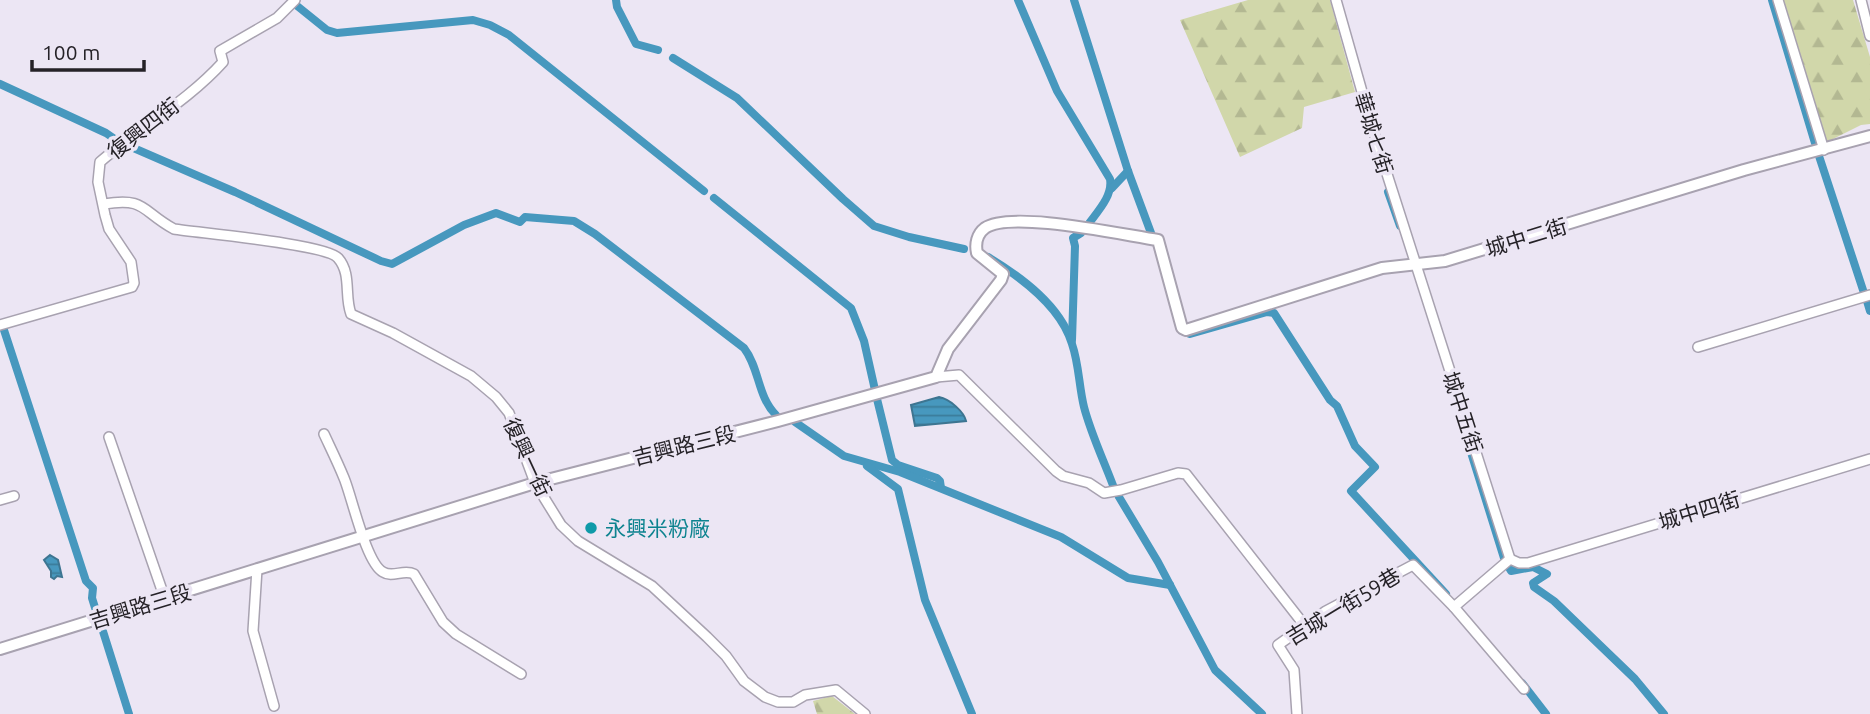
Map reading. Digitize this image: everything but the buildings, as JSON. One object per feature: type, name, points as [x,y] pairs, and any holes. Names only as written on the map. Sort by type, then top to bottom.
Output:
[{"type":"street","name":"復興四街","points":[[0,325],[132,287],[134,283],[131,262],[109,229],[98,182],[100,162],[126,139],[211,76],[223,62],[220,51],[277,18],[295,0]]},
{"type":"street","name":"華城七街","points":[[1336,0],[1372,127],[1416,265]]},
{"type":"street","points":[[1778,0],[1824,150]]},
{"type":"street","points":[[1860,0],[1870,36]]},
{"type":"street","name":"城中二街","points":[[936,377],[948,349],[1001,280],[1003,274],[977,253],[975,244],[987,226],[1026,220],[1158,240],[1182,328],[1186,330],[1382,268],[1445,261],[1744,170],[1870,136]]},
{"type":"street","name":"復興一街","points":[[104,204],[126,201],[137,203],[174,229],[328,252],[338,258],[348,282],[348,305],[351,314],[393,333],[471,376],[496,397],[509,413],[535,483],[568,533],[652,586],[726,656],[744,681],[765,697],[778,702],[793,702],[805,695],[836,690],[860,712]]},
{"type":"street","name":"城中五街","points":[[1416,265],[1510,559]]},
{"type":"street","points":[[1698,347],[1870,295]]},
{"type":"street","points":[[936,377],[959,376],[1056,471],[1063,476],[1089,483],[1104,493],[1121,491],[1178,473],[1186,474],[1305,626]]},
{"type":"street","name":"吉興路三段","points":[[0,649],[535,483],[778,421],[936,377]]},
{"type":"street","points":[[324,434],[345,479],[363,537],[382,572],[388,574],[406,571],[414,574],[443,622],[456,634],[521,674]]},
{"type":"street","points":[[109,437],[165,599]]},
{"type":"street","name":"城中四街","points":[[1510,559],[1518,563],[1528,563],[1870,459]]},
{"type":"street","points":[[0,500],[14,496]]},
{"type":"street","points":[[1510,559],[1454,607],[1524,689]]},
{"type":"street","name":"吉城一街59巷","points":[[1297,714],[1294,670],[1278,645],[1326,611],[1413,565],[1454,607]]},
{"type":"street","points":[[257,569],[253,631],[274,706]]},
{"type":"green space","points":[[1248,0],[1330,0],[1355,92],[1304,107],[1302,128],[1240,157],[1180,20]]},
{"type":"green space","points":[[1782,0],[1853,0],[1870,57],[1870,124],[1861,125],[1827,142]]},
{"type":"green space","points":[[832,696],[855,714],[817,714],[813,701]]},
{"type":"water","points":[[939,397],[956,406],[966,421],[915,426],[911,405]]},
{"type":"water","points":[[50,555],[58,560],[62,577],[51,577],[51,571],[44,560]]},
{"type":"waterway","points":[[616,0],[636,44],[658,50]]},
{"type":"waterway","points":[[1018,0],[1057,91],[1110,179],[1107,198],[1087,226]]},
{"type":"waterway","points":[[1074,0],[1128,171],[1151,233]]},
{"type":"waterway","points":[[1772,0],[1815,143]]},
{"type":"waterway","points":[[296,5],[327,30],[337,33],[473,20],[490,25],[509,35],[704,191]]},
{"type":"waterway","points":[[673,58],[737,98],[874,226],[964,249]]},
{"type":"waterway","points":[[0,84],[106,133],[119,142]]},
{"type":"waterway","points":[[122,143],[392,264],[464,225],[496,213],[520,222],[525,217],[574,221],[595,234],[744,348],[765,399],[776,415]]},
{"type":"waterway","points":[[1819,156],[1864,293]]},
{"type":"waterway","points":[[1112,188],[1128,171]]},
{"type":"waterway","points":[[1388,192],[1400,226]]},
{"type":"waterway","points":[[714,198],[851,308],[864,341],[875,390]]},
{"type":"waterway","points":[[1072,340],[1073,238],[1081,233]]},
{"type":"waterway","points":[[988,257],[1038,294],[1067,330],[1078,367],[1087,417],[1114,488]]},
{"type":"waterway","points":[[1867,301],[1870,311]]},
{"type":"waterway","points":[[1182,331],[1190,334],[1267,312],[1274,313],[1330,400],[1337,406],[1355,446],[1375,467],[1351,491],[1446,594]]},
{"type":"waterway","points":[[3,327],[86,581],[93,588],[92,598],[97,614]]},
{"type":"waterway","points":[[877,399],[892,460],[898,465],[937,478],[941,488]]},
{"type":"waterway","points":[[1459,414],[1504,558]]},
{"type":"waterway","points":[[795,422],[844,456],[900,472],[1061,537],[1128,578],[1170,585]]},
{"type":"waterway","points":[[867,466],[898,489],[925,600],[972,714]]},
{"type":"waterway","points":[[1119,497],[1158,562],[1215,670],[1262,714]]},
{"type":"waterway","points":[[1508,566],[1511,571],[1533,567],[1547,574],[1533,583],[1534,587],[1554,601],[1635,679],[1664,714]]},
{"type":"waterway","points":[[101,625],[129,714]]},
{"type":"waterway","points":[[1522,683],[1546,714]]},
{"type":"place","name":"永興米粉廠","points":[[591,528]]}]
